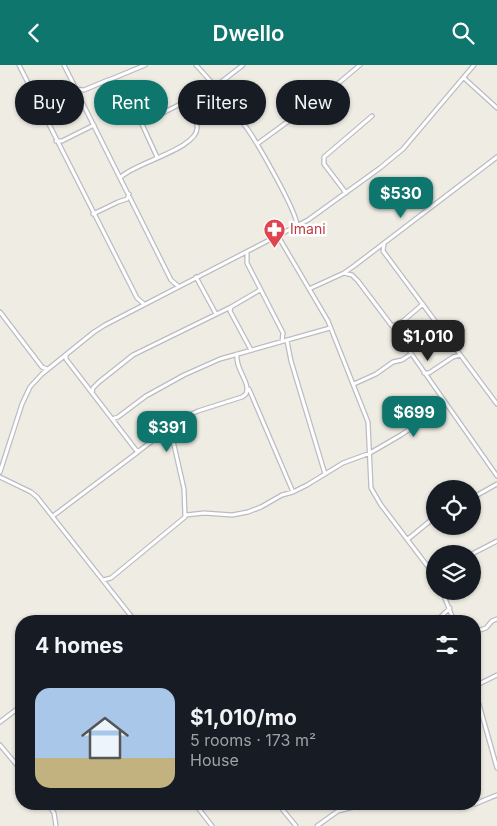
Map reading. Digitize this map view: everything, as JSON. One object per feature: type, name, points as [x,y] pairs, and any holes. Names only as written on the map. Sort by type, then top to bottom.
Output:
[{"type":"street","points":[[19,65],[93,214],[137,298],[144,304]]},
{"type":"street","points":[[64,65],[72,80]]},
{"type":"street","points":[[108,80],[144,65]]},
{"type":"street","points":[[196,65],[210,80]]},
{"type":"street","points":[[223,80],[243,65]]},
{"type":"street","points":[[257,144],[323,96],[360,65]]},
{"type":"street","points":[[0,471],[28,392],[34,382],[47,369],[94,332],[178,286],[320,213],[403,149],[474,65]]},
{"type":"street","points":[[464,78],[497,108]]},
{"type":"street","points":[[84,90],[94,86]]},
{"type":"street","points":[[84,106],[171,280],[178,286]]},
{"type":"street","points":[[346,193],[324,165],[324,157],[372,116]]},
{"type":"street","points":[[56,141],[62,141],[94,125]]},
{"type":"street","points":[[143,125],[157,157]]},
{"type":"street","points":[[121,177],[130,170],[181,147],[194,137],[196,125]]},
{"type":"street","points":[[244,125],[257,144],[294,211],[297,226]]},
{"type":"street","points":[[310,289],[344,273],[354,266],[497,157]]},
{"type":"street","points":[[493,160],[497,162]]},
{"type":"street","points":[[93,214],[127,199],[129,194]]},
{"type":"street","points":[[278,236],[328,321],[354,384],[368,422],[371,488],[381,505],[426,564]]},
{"type":"street","points":[[383,251],[385,243]]},
{"type":"street","points":[[377,249],[383,251],[497,404]]},
{"type":"street","points":[[247,252],[247,263],[283,333],[325,474]]},
{"type":"street","points":[[352,275],[354,266]]},
{"type":"street","points":[[344,273],[352,275],[392,326],[497,476]]},
{"type":"street","points":[[196,277],[216,314]]},
{"type":"street","points":[[92,393],[99,382],[133,355],[231,307],[260,290]]},
{"type":"street","points":[[392,326],[403,321],[423,304]]},
{"type":"street","points":[[231,307],[231,314],[251,350]]},
{"type":"street","points":[[0,312],[42,367],[47,369]]},
{"type":"street","points":[[112,419],[118,417],[146,396],[184,375],[220,359],[330,328]]},
{"type":"street","points":[[237,354],[237,365],[293,492]]},
{"type":"street","points":[[354,384],[411,354]]},
{"type":"street","points":[[66,355],[66,359],[134,448],[139,451]]},
{"type":"street","points":[[424,373],[429,373],[453,357],[460,355]]},
{"type":"street","points":[[186,515],[184,489],[168,428],[170,424],[198,411],[242,397],[246,394],[247,386]]},
{"type":"street","points":[[103,580],[112,578],[186,515],[204,513],[232,515],[248,512],[282,495],[293,492],[343,463],[370,453],[401,435],[446,404]]},
{"type":"street","points":[[52,516],[160,435],[168,432]]},
{"type":"street","points":[[0,477],[37,497],[128,615]]},
{"type":"street","points":[[481,493],[497,484]]},
{"type":"street","points":[[408,539],[426,524]]},
{"type":"street","points":[[481,549],[497,541]]},
{"type":"street","points":[[446,600],[452,615]]},
{"type":"street","points":[[443,615],[450,609]]},
{"type":"street","points":[[481,630],[497,619]]},
{"type":"street","points":[[481,684],[497,675]]},
{"type":"street","points":[[481,710],[497,768]]},
{"type":"street","points":[[0,722],[15,711]]},
{"type":"street","points":[[0,745],[15,763]]},
{"type":"street","points":[[481,802],[497,795]]},
{"type":"street","points":[[52,810],[56,826]]},
{"type":"street","points":[[199,810],[212,826]]},
{"type":"street","points":[[283,810],[296,826]]},
{"type":"street","points":[[317,826],[342,810]]},
{"type":"place","name":"Imani","points":[[274,248]]}]
